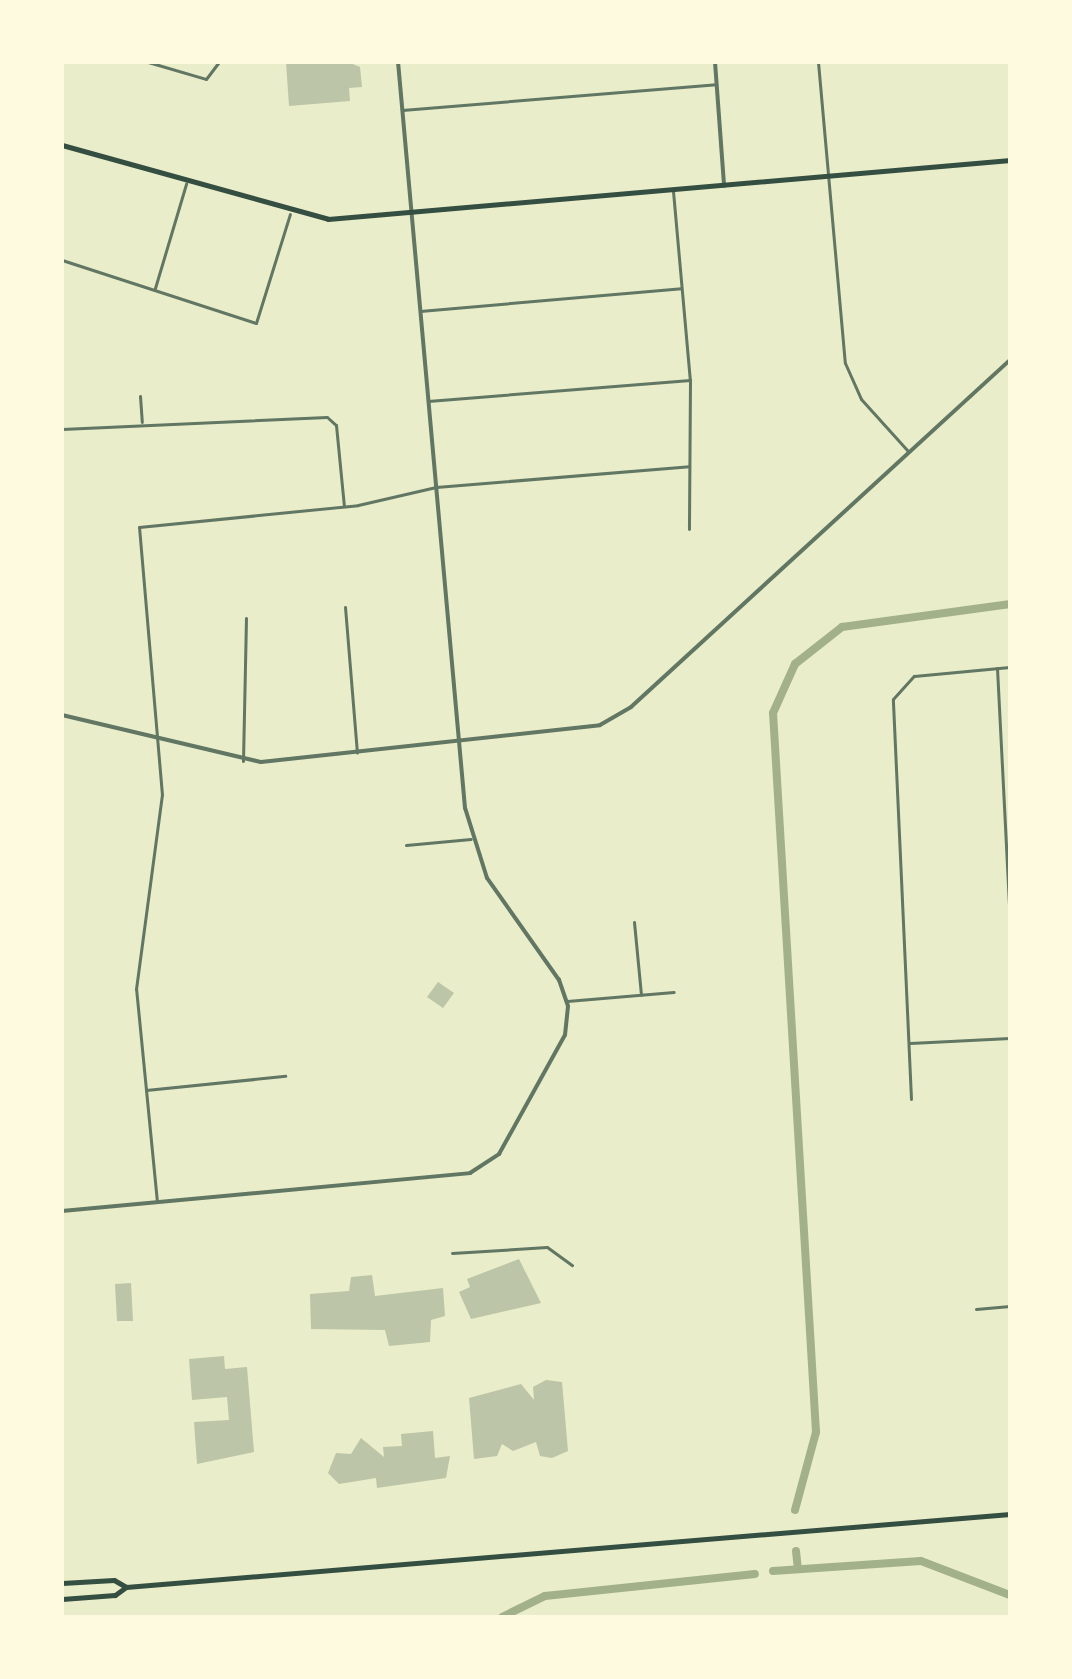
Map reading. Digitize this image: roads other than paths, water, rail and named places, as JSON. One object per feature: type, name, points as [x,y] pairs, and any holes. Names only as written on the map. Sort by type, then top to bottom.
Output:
[{"type":"main road","points":[[62,145],[290,214],[328,219],[1010,160]]},
{"type":"main road","points":[[62,1599],[115,1595],[126,1587],[1010,1514]]},
{"type":"main road","points":[[62,1583],[114,1580],[126,1587]]},
{"type":"street","points":[[148,62],[206,79],[219,62]]},
{"type":"street","points":[[62,1211],[470,1173],[499,1154],[565,1035],[567,1001],[487,878],[471,839],[459,743],[398,62]]},
{"type":"street","points":[[715,62],[724,186]]},
{"type":"street","points":[[818,62],[845,363],[861,399],[909,452]]},
{"type":"street","points":[[402,110],[716,84]]},
{"type":"street","points":[[155,289],[186,184]]},
{"type":"street","points":[[673,191],[690,380],[689,529]]},
{"type":"street","points":[[62,260],[256,323],[290,214]]},
{"type":"street","points":[[420,311],[681,288]]},
{"type":"street","points":[[62,715],[243,761],[357,753],[578,730],[614,718],[1010,360]]},
{"type":"street","points":[[428,401],[690,380]]},
{"type":"street","points":[[140,396],[142,422]]},
{"type":"street","points":[[62,429],[142,422],[327,417],[336,425],[344,506]]},
{"type":"street","points":[[157,1202],[136,989],[162,829],[158,737],[139,527],[344,506],[436,487],[689,466]]},
{"type":"street","points":[[345,607],[357,753]]},
{"type":"street","points":[[243,761],[246,618]]},
{"type":"street","points":[[911,1099],[893,699],[914,676],[1010,667]]},
{"type":"street","points":[[997,668],[1010,927]]},
{"type":"street","points":[[406,845],[471,839]]},
{"type":"street","points":[[634,922],[641,995]]},
{"type":"street","points":[[567,1001],[674,992]]},
{"type":"street","points":[[909,1043],[1010,1038]]},
{"type":"street","points":[[146,1090],[285,1076]]},
{"type":"street","points":[[452,1253],[547,1247],[572,1265]]},
{"type":"street","points":[[976,1309],[1010,1306]]},
{"type":"waterway","points":[[795,1510],[816,1432],[773,713],[795,664],[842,627],[1010,604]]},
{"type":"waterway","points":[[796,1551],[798,1569]]},
{"type":"waterway","points":[[773,1571],[921,1561],[1010,1595]]},
{"type":"waterway","points":[[502,1617],[545,1596],[755,1574]]}]
